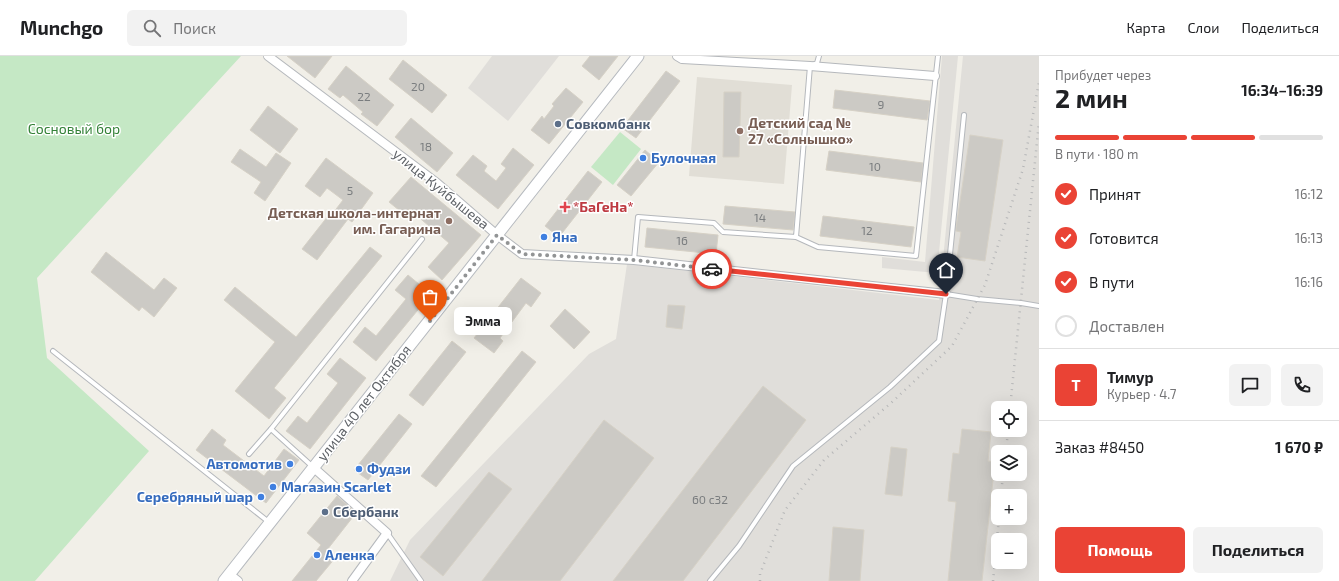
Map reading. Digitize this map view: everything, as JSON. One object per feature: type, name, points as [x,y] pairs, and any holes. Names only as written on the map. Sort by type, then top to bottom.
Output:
[{"type":"main road","name":"улица 40 лет Октября","points":[[231,579],[270,523],[638,56]]},
{"type":"street","name":"улица Куйбышева","points":[[268,56],[437,183],[497,235],[522,254],[634,260],[946,294]]},
{"type":"street","points":[[677,56],[682,60],[810,66],[935,76]]},
{"type":"street","points":[[314,468],[387,534],[352,581]]},
{"type":"lane","points":[[796,238],[810,66],[817,63],[819,56]]},
{"type":"lane","points":[[634,260],[638,217],[714,223],[723,232],[796,238],[818,247],[916,256],[938,56]]},
{"type":"lane","points":[[710,581],[739,546],[793,466],[890,387],[939,341],[946,294],[964,115]]},
{"type":"lane","points":[[249,454],[271,429],[422,239]]},
{"type":"lane","points":[[946,294],[1039,306]]},
{"type":"lane","points":[[53,351],[270,523]]},
{"type":"lane","points":[[271,429],[314,468]]},
{"type":"lane","points":[[387,534],[421,581]]},
{"type":"shaded area","points":[[492,56],[559,56],[508,121],[468,88]]},
{"type":"shaded area","points":[[942,56],[958,56],[937,273],[882,268],[882,257],[925,262]]},
{"type":"shaded area","points":[[963,56],[1039,56],[1039,581],[390,581],[410,540],[589,354],[616,339],[627,264],[939,300]]},
{"type":"shaded area","name":"Детский сад № 27 «Солнышко»","points":[[697,77],[792,85],[784,184],[689,176]]},
{"type":"green space","name":"Сосновый бор","points":[[0,56],[241,56],[37,278],[47,358],[149,451],[35,581],[0,581]]},
{"type":"green space","points":[[620,132],[641,149],[613,185],[591,167]]},
{"type":"building","points":[[287,56],[332,56],[315,78]]},
{"type":"building","points":[[590,56],[618,56],[599,80],[582,66]]},
{"type":"building","points":[[403,60],[447,95],[432,113],[389,79]]},
{"type":"building","points":[[346,66],[394,105],[377,126],[361,114],[363,112],[343,95],[340,98],[328,89]]},
{"type":"building","points":[[666,71],[680,81],[636,138],[622,128]]},
{"type":"building","points":[[566,88],[583,102],[549,144],[531,130],[542,116],[544,119],[554,106],[552,104]]},
{"type":"building","points":[[835,90],[930,101],[927,120],[833,108]]},
{"type":"building","points":[[724,92],[741,92],[739,157],[723,157]]},
{"type":"building","points":[[268,106],[298,129],[280,153],[250,130]]},
{"type":"building","points":[[411,118],[453,153],[437,172],[395,137]]},
{"type":"building","points":[[970,135],[1003,140],[985,261],[957,257],[961,232],[956,231],[956,228]]},
{"type":"building","points":[[513,148],[534,165],[498,209],[456,175],[473,155],[487,166],[484,171],[496,181],[506,168],[501,164]]},
{"type":"building","points":[[240,149],[266,167],[276,153],[291,163],[265,201],[254,193],[261,182],[231,162]]},
{"type":"building","points":[[645,150],[659,162],[631,196],[617,185]]},
{"type":"building","points":[[829,151],[923,163],[921,182],[826,170]]},
{"type":"building","points":[[326,158],[373,193],[352,222],[348,219],[317,260],[302,249],[328,216],[330,217],[343,200],[327,188],[320,197],[305,186]]},
{"type":"building","points":[[588,171],[602,182],[559,237],[545,226]]},
{"type":"building","points":[[411,177],[481,235],[442,280],[428,267],[449,243],[409,209],[405,215],[389,202]]},
{"type":"building","points":[[725,206],[795,212],[793,230],[723,224]]},
{"type":"building","points":[[823,216],[914,227],[911,247],[820,236]]},
{"type":"building","points":[[647,228],[718,235],[716,254],[645,247]]},
{"type":"building","points":[[370,247],[382,256],[274,388],[286,398],[269,419],[235,391],[275,342],[224,300],[235,287],[296,337]]},
{"type":"building","points":[[106,252],[154,290],[164,278],[177,288],[154,317],[142,307],[139,311],[91,272]]},
{"type":"building","points":[[408,275],[431,294],[376,361],[353,342],[365,327],[376,336],[406,299],[395,290]]},
{"type":"building","points":[[521,278],[541,293],[531,307],[526,303],[500,338],[503,341],[494,353],[474,338]]},
{"type":"building","points":[[668,305],[685,306],[682,329],[666,327]]},
{"type":"building","points":[[565,309],[590,332],[574,349],[550,326]]},
{"type":"building","points":[[452,341],[466,352],[423,406],[409,395]]},
{"type":"building","points":[[522,351],[536,362],[436,487],[421,476]]},
{"type":"building","points":[[340,358],[366,378],[310,449],[286,431],[298,416],[307,423],[338,383],[327,374]]},
{"type":"building","points":[[763,386],[806,420],[683,581],[613,581]]},
{"type":"building","points":[[399,414],[412,424],[368,480],[354,470]]},
{"type":"building","points":[[604,420],[654,458],[560,581],[482,581]]},
{"type":"building","points":[[212,429],[226,440],[223,445],[264,476],[284,449],[299,460],[266,503],[196,450]]},
{"type":"building","points":[[962,429],[991,432],[988,461],[991,461],[991,481],[993,481],[982,581],[948,581],[956,502],[948,501],[953,453],[959,454]]},
{"type":"building","points":[[891,447],[907,449],[902,496],[885,494]]},
{"type":"building","points":[[489,472],[512,489],[443,576],[420,557]]},
{"type":"building","points":[[337,496],[356,513],[327,550],[336,557],[316,581],[292,581],[321,545],[307,533]]},
{"type":"building","points":[[833,527],[864,530],[860,581],[829,581]]},
{"type":"railway","points":[[760,581],[760,574],[785,510],[824,460],[891,403],[952,346],[985,285],[1023,169],[1039,82]]},
{"type":"railway","points":[[1011,401],[1039,122]]},
{"type":"railway","points":[[1007,437],[1007,445]]},
{"type":"railway","points":[[1002,481],[1002,489]]},
{"type":"railway","points":[[993,581],[998,525]]},
{"type":"way so far","points":[[430,321],[497,235],[522,254],[634,260],[712,269]]},
{"type":"place","name":"Совкомбанк","points":[[558,124]]},
{"type":"place","name":"Детский сад № 27 «Солнышко»","points":[[740,131]]},
{"type":"place","name":"Булочная","points":[[643,158]]},
{"type":"place","name":"*БаГеНа*","points":[[565,207]]},
{"type":"place","name":"Детская школа-интернат им. Гагарина","points":[[449,221]]},
{"type":"place","name":"Яна","points":[[544,237]]},
{"type":"place","name":"Эмма","points":[[430,321]]},
{"type":"place","name":"Автомотив","points":[[290,464]]},
{"type":"place","name":"Фудзи","points":[[359,469]]},
{"type":"place","name":"Магазин Scarlet","points":[[273,487]]},
{"type":"place","name":"Серебряный шар","points":[[261,497]]},
{"type":"place","name":"Сбербанк","points":[[325,512]]},
{"type":"place","name":"Аленка","points":[[317,555]]},
{"type":"route","points":[[712,269],[946,294]]}]
